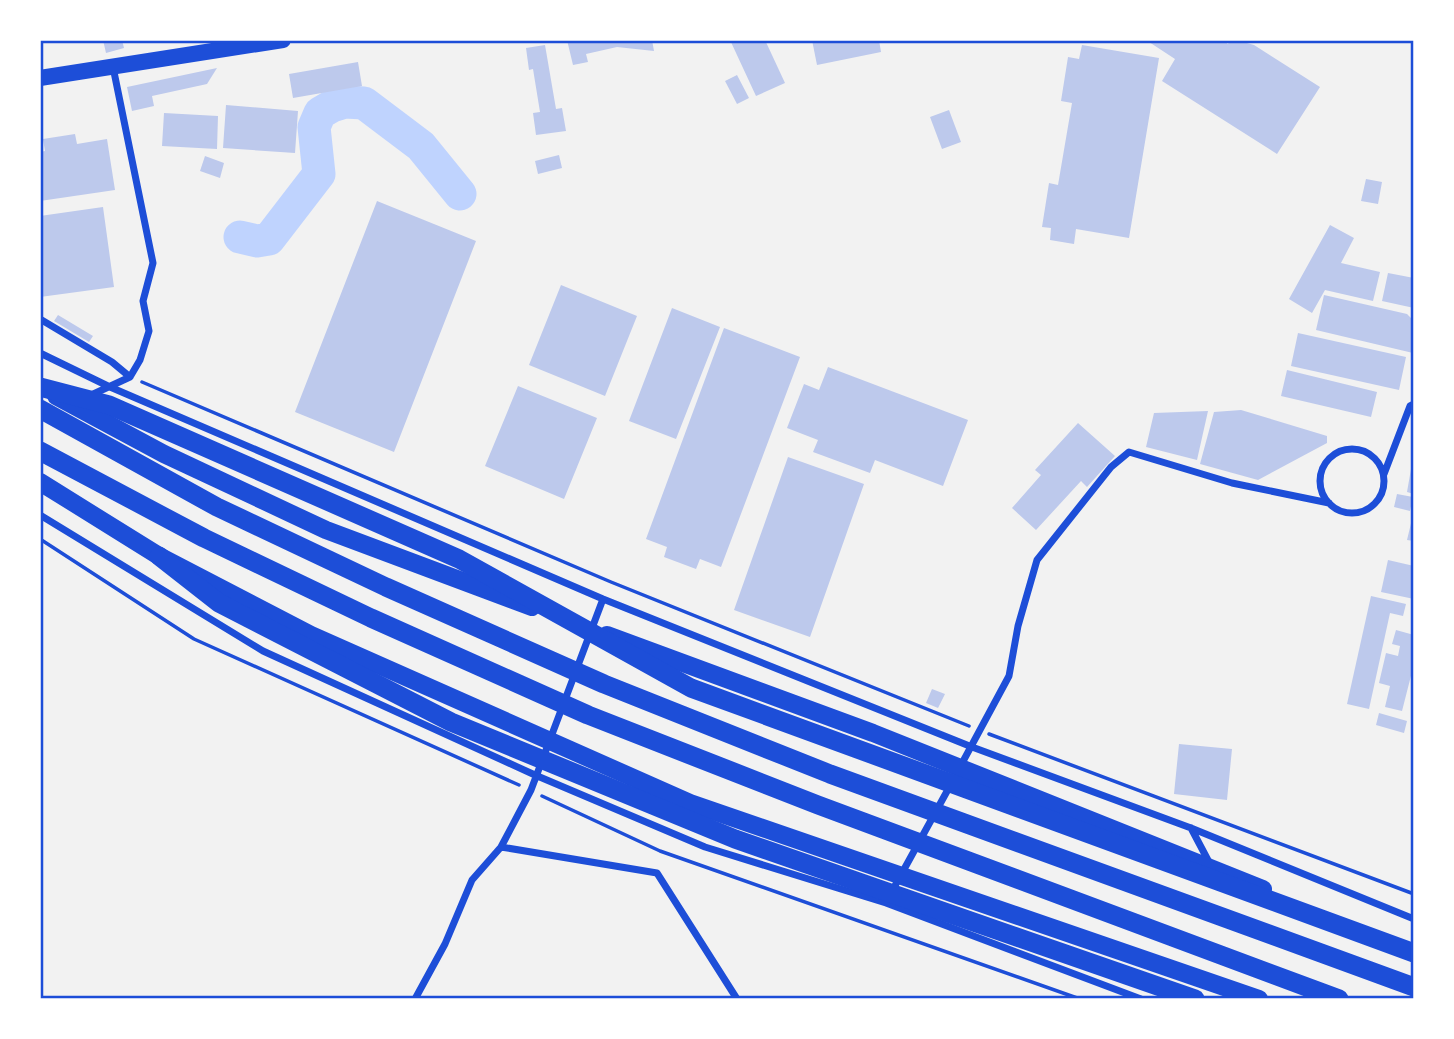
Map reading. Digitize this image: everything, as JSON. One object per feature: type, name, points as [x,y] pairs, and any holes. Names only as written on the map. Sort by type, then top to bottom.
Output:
[{"type":"highway","points":[[40,388],[164,454],[326,530],[873,733],[1212,867],[1414,953]]},
{"type":"highway","points":[[40,388],[109,405],[459,558],[691,688],[1200,872],[1414,953]]},
{"type":"highway","points":[[40,409],[217,507],[386,587],[604,684],[830,774],[1414,987]]},
{"type":"highway","points":[[40,451],[240,555],[371,618],[588,715],[831,810],[1339,999]]},
{"type":"highway","points":[[40,482],[159,556],[310,635],[690,803],[1259,999]]},
{"type":"highway","points":[[159,556],[219,603],[450,722],[735,839],[1195,999]]},
{"type":"main road","points":[[40,78],[283,40]]},
{"type":"street","points":[[40,424],[77,401],[130,377],[140,360],[149,331],[143,300],[153,263],[113,67]]},
{"type":"street","points":[[40,319],[112,362],[130,377]]},
{"type":"street","points":[[40,353],[110,387],[603,599],[972,747],[1191,828],[1414,919]]},
{"type":"street","points":[[886,903],[1009,676],[1018,626],[1037,560],[1111,467],[1129,452],[1232,483],[1329,503],[1347,513],[1358,513],[1376,503],[1381,495],[1384,474],[1409,406],[1414,404]]},
{"type":"street","points":[[1329,503],[1323,494],[1321,473],[1333,456],[1342,451],[1364,451],[1373,457],[1384,474]]},
{"type":"street","points":[[40,515],[263,651],[535,775],[705,847],[886,903],[1141,999]]},
{"type":"street","points":[[415,999],[445,944],[472,880],[502,847],[531,790],[603,599]]},
{"type":"street","points":[[1191,828],[1212,867]]},
{"type":"street","points":[[502,847],[657,873],[737,999]]},
{"type":"path","points":[[130,377],[598,577],[980,730],[1414,894]]},
{"type":"building","points":[[103,40],[122,40],[124,48],[106,53]]},
{"type":"building","points":[[567,40],[652,40],[654,51],[617,47],[586,54],[588,62],[573,65]]},
{"type":"building","points":[[730,40],[765,40],[785,83],[756,96]]},
{"type":"building","points":[[812,40],[879,40],[881,52],[817,65]]},
{"type":"building","points":[[1146,40],[1223,40],[1228,44],[1230,40],[1236,40],[1254,45],[1320,87],[1277,154],[1162,81],[1175,59]]},
{"type":"building","points":[[545,45],[556,109],[562,108],[566,131],[536,135],[533,113],[540,112],[533,69],[529,70],[526,48]]},
{"type":"building","points":[[1082,45],[1159,58],[1129,238],[1076,229],[1074,244],[1050,240],[1051,228],[1042,227],[1049,183],[1058,185],[1072,103],[1061,101],[1068,57],[1079,59]]},
{"type":"building","points":[[358,62],[362,86],[293,98],[289,74]]},
{"type":"building","points":[[217,68],[207,84],[152,96],[154,106],[132,111],[127,87]]},
{"type":"building","points":[[737,75],[749,98],[737,104],[725,81]]},
{"type":"building","points":[[226,105],[298,111],[295,153],[223,148]]},
{"type":"building","points":[[949,110],[961,142],[942,149],[930,117]]},
{"type":"building","points":[[164,113],[218,116],[217,149],[162,146]]},
{"type":"building","points":[[75,134],[77,144],[107,139],[115,190],[40,201],[40,152],[45,151],[43,139]]},
{"type":"building","points":[[559,155],[562,168],[538,174],[535,161]]},
{"type":"building","points":[[205,156],[224,163],[220,178],[200,171]]},
{"type":"building","points":[[1366,179],[1382,182],[1378,204],[1361,201]]},
{"type":"building","points":[[377,201],[476,241],[394,452],[295,412]]},
{"type":"building","points":[[103,207],[114,287],[40,297],[40,216]]},
{"type":"building","points":[[1330,225],[1354,238],[1341,263],[1380,272],[1373,301],[1325,290],[1312,313],[1289,299]]},
{"type":"building","points":[[1388,273],[1414,278],[1414,308],[1382,301]]},
{"type":"building","points":[[561,285],[637,316],[605,396],[529,365]]},
{"type":"building","points":[[1324,295],[1407,314],[1414,321],[1413,353],[1316,330]]},
{"type":"building","points":[[672,308],[720,327],[676,439],[629,421]]},
{"type":"building","points":[[58,315],[93,336],[89,342],[54,321]]},
{"type":"building","points":[[724,328],[800,357],[721,567],[700,559],[696,569],[664,557],[667,547],[646,539]]},
{"type":"building","points":[[1298,333],[1406,357],[1399,390],[1291,366]]},
{"type":"building","points":[[828,367],[968,420],[943,486],[875,460],[870,473],[813,452],[818,440],[787,428],[804,384],[819,390]]},
{"type":"building","points":[[1287,370],[1377,392],[1371,417],[1281,396]]},
{"type":"building","points":[[518,386],[597,418],[564,499],[485,466]]},
{"type":"building","points":[[1241,410],[1327,436],[1327,443],[1258,480],[1200,464],[1214,412]]},
{"type":"building","points":[[1208,411],[1197,460],[1146,447],[1154,413]]},
{"type":"building","points":[[1078,423],[1115,456],[1087,487],[1081,481],[1036,530],[1012,508],[1041,475],[1035,470]]},
{"type":"building","points":[[788,457],[864,484],[810,637],[734,610]]},
{"type":"building","points":[[1411,469],[1414,470],[1414,494],[1407,492]]},
{"type":"building","points":[[1397,494],[1413,497],[1410,511],[1394,507]]},
{"type":"building","points":[[1414,515],[1414,541],[1407,540]]},
{"type":"building","points":[[1388,560],[1414,566],[1414,599],[1381,592]]},
{"type":"building","points":[[1371,596],[1406,604],[1403,616],[1390,613],[1369,709],[1347,704]]},
{"type":"building","points":[[1396,630],[1414,635],[1414,664],[1402,711],[1385,707],[1390,686],[1379,683],[1386,653],[1398,656],[1400,646],[1392,644]]},
{"type":"building","points":[[932,689],[945,694],[938,708],[926,703]]},
{"type":"building","points":[[1379,713],[1407,721],[1404,733],[1376,725]]},
{"type":"building","points":[[1179,744],[1232,749],[1227,800],[1174,794]]},
{"type":"waterway","points":[[240,237],[257,241],[269,239],[319,174],[314,127],[320,113],[345,102],[364,103],[421,146],[460,194]]}]
